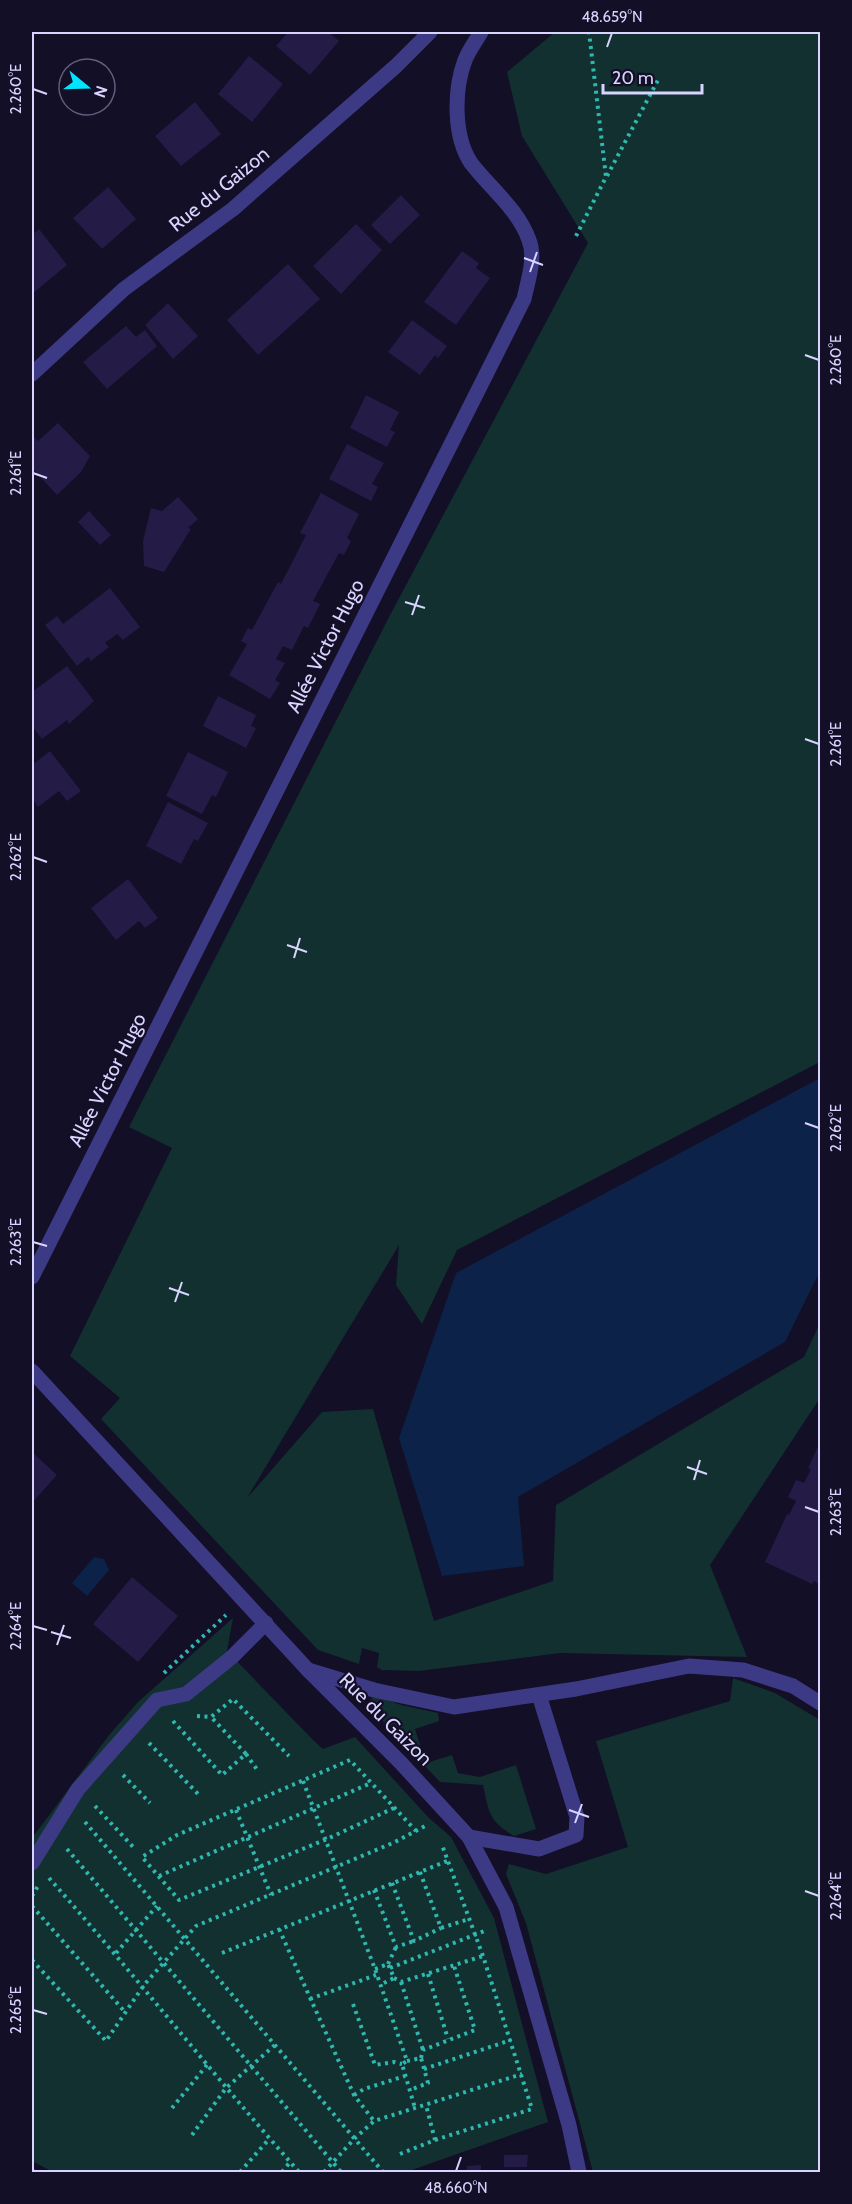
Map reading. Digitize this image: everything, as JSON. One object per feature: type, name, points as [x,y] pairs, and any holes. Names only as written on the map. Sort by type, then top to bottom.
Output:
[{"type":"street","name":"Rue du Gaizon","points":[[32,374],[124,289],[233,209],[396,66],[430,32]]},
{"type":"street","name":"Allée Victor Hugo","points":[[32,1277],[524,299],[532,261],[530,241],[519,220],[470,161],[460,132],[457,104],[465,60],[481,32]]},
{"type":"street","name":"Rue du Gaizon","points":[[32,1371],[308,1670],[401,1763],[469,1837],[506,1907],[552,2065],[579,2172]]},
{"type":"street","points":[[32,1863],[78,1789],[157,1700],[186,1694],[232,1657],[266,1623]]},
{"type":"street","points":[[308,1670],[374,1690],[454,1707],[539,1695],[689,1666],[742,1670],[793,1686],[820,1703]]},
{"type":"street","points":[[469,1837],[539,1849],[576,1835],[577,1817],[539,1695]]},
{"type":"path","points":[[589,32],[606,177]]},
{"type":"path","points":[[576,237],[658,80]]},
{"type":"path","points":[[195,1716],[211,1717],[233,1699],[289,1756]]},
{"type":"path","points":[[177,1715],[168,1715],[222,1775],[246,1754]]},
{"type":"path","points":[[211,1717],[246,1754],[258,1771]]},
{"type":"path","points":[[145,1738],[199,1795]]},
{"type":"path","points":[[394,1808],[327,1839],[179,1900],[142,1857],[177,1835],[350,1760],[416,1831]]},
{"type":"path","points":[[116,1768],[150,1803]]},
{"type":"path","points":[[303,1781],[327,1839],[334,1868],[375,1969],[404,2063],[405,2076],[415,2108]]},
{"type":"path","points":[[159,1876],[371,1783]]},
{"type":"path","points":[[87,1810],[92,1803],[134,1848]]},
{"type":"path","points":[[236,1810],[271,1894]]},
{"type":"path","points":[[82,1818],[383,2172]]},
{"type":"path","points":[[32,1960],[106,2041],[144,1985],[196,1926],[334,1868],[416,1831],[431,1821]]},
{"type":"path","points":[[426,1826],[434,1834]]},
{"type":"path","points":[[399,2154],[532,2109],[512,2040],[441,1843]]},
{"type":"path","points":[[63,1844],[341,2172]]},
{"type":"path","points":[[222,1953],[447,1861]]},
{"type":"path","points":[[420,1872],[441,1928]]},
{"type":"path","points":[[46,1875],[144,1985],[226,2088],[299,2172]]},
{"type":"path","points":[[392,1883],[414,1941]]},
{"type":"path","points":[[374,1890],[396,1947],[389,1966],[394,1978],[401,1982],[423,2050],[421,2058],[428,2083],[410,2090]]},
{"type":"path","points":[[32,1906],[126,2012]]},
{"type":"path","points":[[116,1953],[157,1906]]},
{"type":"path","points":[[396,1947],[441,1928],[470,1919]]},
{"type":"path","points":[[375,1969],[476,1936],[510,1920]]},
{"type":"path","points":[[279,1929],[354,2096],[374,2121]]},
{"type":"path","points":[[401,1982],[483,1956]]},
{"type":"path","points":[[423,2050],[475,2030],[454,1966]]},
{"type":"path","points":[[428,1974],[448,2039]]},
{"type":"path","points":[[310,1999],[376,1975]]},
{"type":"path","points":[[380,1985],[394,1978]]},
{"type":"path","points":[[353,2004],[375,2064],[404,2063],[421,2058]]},
{"type":"path","points":[[424,2068],[512,2040]]},
{"type":"path","points":[[192,2135],[226,2088],[275,2045]]},
{"type":"path","points":[[172,2109],[207,2065]]},
{"type":"path","points":[[324,2172],[374,2121],[552,2065]]},
{"type":"path","points":[[354,2096],[364,2089],[405,2076]]},
{"type":"path","points":[[426,2104],[435,2140]]},
{"type":"path","points":[[240,2172],[269,2139]]},
{"type":"path","points":[[282,2172],[290,2162]]},
{"type":"green space","points":[[555,32],[820,32],[820,1062],[457,1250],[422,1324],[396,1285],[399,1245],[247,1498],[322,1412],[373,1409],[434,1621],[553,1581],[556,1505],[804,1357],[820,1323],[820,1398],[710,1565],[747,1657],[560,1653],[419,1671],[382,1670],[377,1667],[379,1653],[362,1648],[359,1664],[318,1650],[101,1419],[120,1398],[70,1356],[172,1148],[129,1127],[388,619],[588,243],[522,136],[507,72]]},
{"type":"green space","points":[[233,1618],[227,1651],[314,1741],[323,1749],[355,1737],[428,1817],[451,1837],[494,1918],[548,2122],[406,2172],[53,2172],[32,2161],[32,1838],[110,1734],[138,1702]]},
{"type":"green space","points":[[733,1678],[775,1693],[820,1720],[820,2172],[593,2172],[526,1923],[506,1874],[509,1864],[546,1874],[628,1847],[596,1741],[730,1701]]},
{"type":"green space","points":[[373,1695],[401,1705],[438,1713],[439,1721],[415,1729],[426,1763],[452,1755],[458,1773],[480,1777],[516,1765],[536,1829],[514,1836],[499,1826],[491,1815],[483,1785],[440,1782],[369,1707]]},
{"type":"water","points":[[820,1078],[820,1271],[785,1342],[518,1497],[524,1566],[442,1576],[399,1438],[456,1273]]},
{"type":"water","points":[[94,1557],[104,1559],[109,1570],[87,1596],[72,1583]]},
{"type":"building","points":[[288,32],[328,32],[339,41],[310,75],[276,46]]},
{"type":"building","points":[[249,56],[283,84],[252,122],[218,94]]},
{"type":"building","points":[[195,102],[221,134],[181,166],[155,136]]},
{"type":"building","points":[[108,187],[136,219],[102,249],[73,218]]},
{"type":"building","points":[[401,195],[420,215],[390,244],[371,225]]},
{"type":"building","points":[[356,224],[382,250],[341,294],[313,266]]},
{"type":"building","points":[[39,229],[67,265],[32,294],[32,235]]},
{"type":"building","points":[[462,251],[479,263],[476,268],[490,278],[456,325],[424,302]]},
{"type":"building","points":[[288,264],[320,299],[258,355],[227,320]]},
{"type":"building","points":[[168,303],[198,336],[173,359],[145,325]]},
{"type":"building","points":[[412,320],[447,346],[438,358],[435,355],[420,375],[388,352]]},
{"type":"building","points":[[126,326],[136,337],[145,330],[157,346],[107,389],[83,362]]},
{"type":"building","points":[[366,395],[399,412],[390,430],[395,432],[387,447],[350,428]]},
{"type":"building","points":[[58,423],[90,456],[81,472],[57,495],[32,468],[32,435],[38,441]]},
{"type":"building","points":[[347,444],[384,463],[372,484],[378,487],[371,501],[329,479]]},
{"type":"building","points":[[321,493],[359,514],[347,538],[351,541],[344,555],[339,553],[313,601],[320,604],[308,628],[304,626],[292,650],[283,646],[276,659],[285,663],[275,680],[280,683],[270,699],[229,675],[247,644],[241,641],[248,628],[252,630],[278,582],[281,584],[306,535],[300,533]]},
{"type":"building","points":[[178,497],[198,519],[188,528],[191,529],[164,572],[144,566],[143,541],[151,508],[162,511]]},
{"type":"building","points":[[89,511],[111,535],[100,545],[78,522]]},
{"type":"building","points":[[110,588],[140,627],[123,640],[117,634],[105,643],[109,647],[91,661],[88,657],[77,666],[45,625],[57,616],[63,624]]},
{"type":"building","points":[[67,666],[94,701],[69,724],[67,720],[42,739],[32,726],[32,692]]},
{"type":"building","points":[[218,696],[256,715],[251,726],[256,728],[246,748],[203,726]]},
{"type":"building","points":[[50,751],[81,791],[67,801],[59,791],[38,807],[32,798],[32,765]]},
{"type":"building","points":[[188,752],[228,772],[216,797],[212,795],[202,814],[166,796]]},
{"type":"building","points":[[168,802],[208,823],[198,841],[194,839],[181,864],[146,846]]},
{"type":"building","points":[[128,879],[158,918],[145,928],[139,921],[116,940],[91,908]]},
{"type":"building","points":[[820,1442],[820,1585],[814,1581],[812,1584],[765,1562],[787,1514],[789,1515],[796,1501],[788,1497],[796,1480],[804,1483]]},
{"type":"building","points":[[32,1452],[57,1475],[32,1503]]},
{"type":"building","points":[[132,1577],[178,1616],[138,1662],[93,1624]]},
{"type":"building","points":[[504,2155],[528,2155],[527,2167],[504,2167]]},
{"type":"building","points":[[481,2165],[481,2172],[467,2172],[467,2166]]}]
